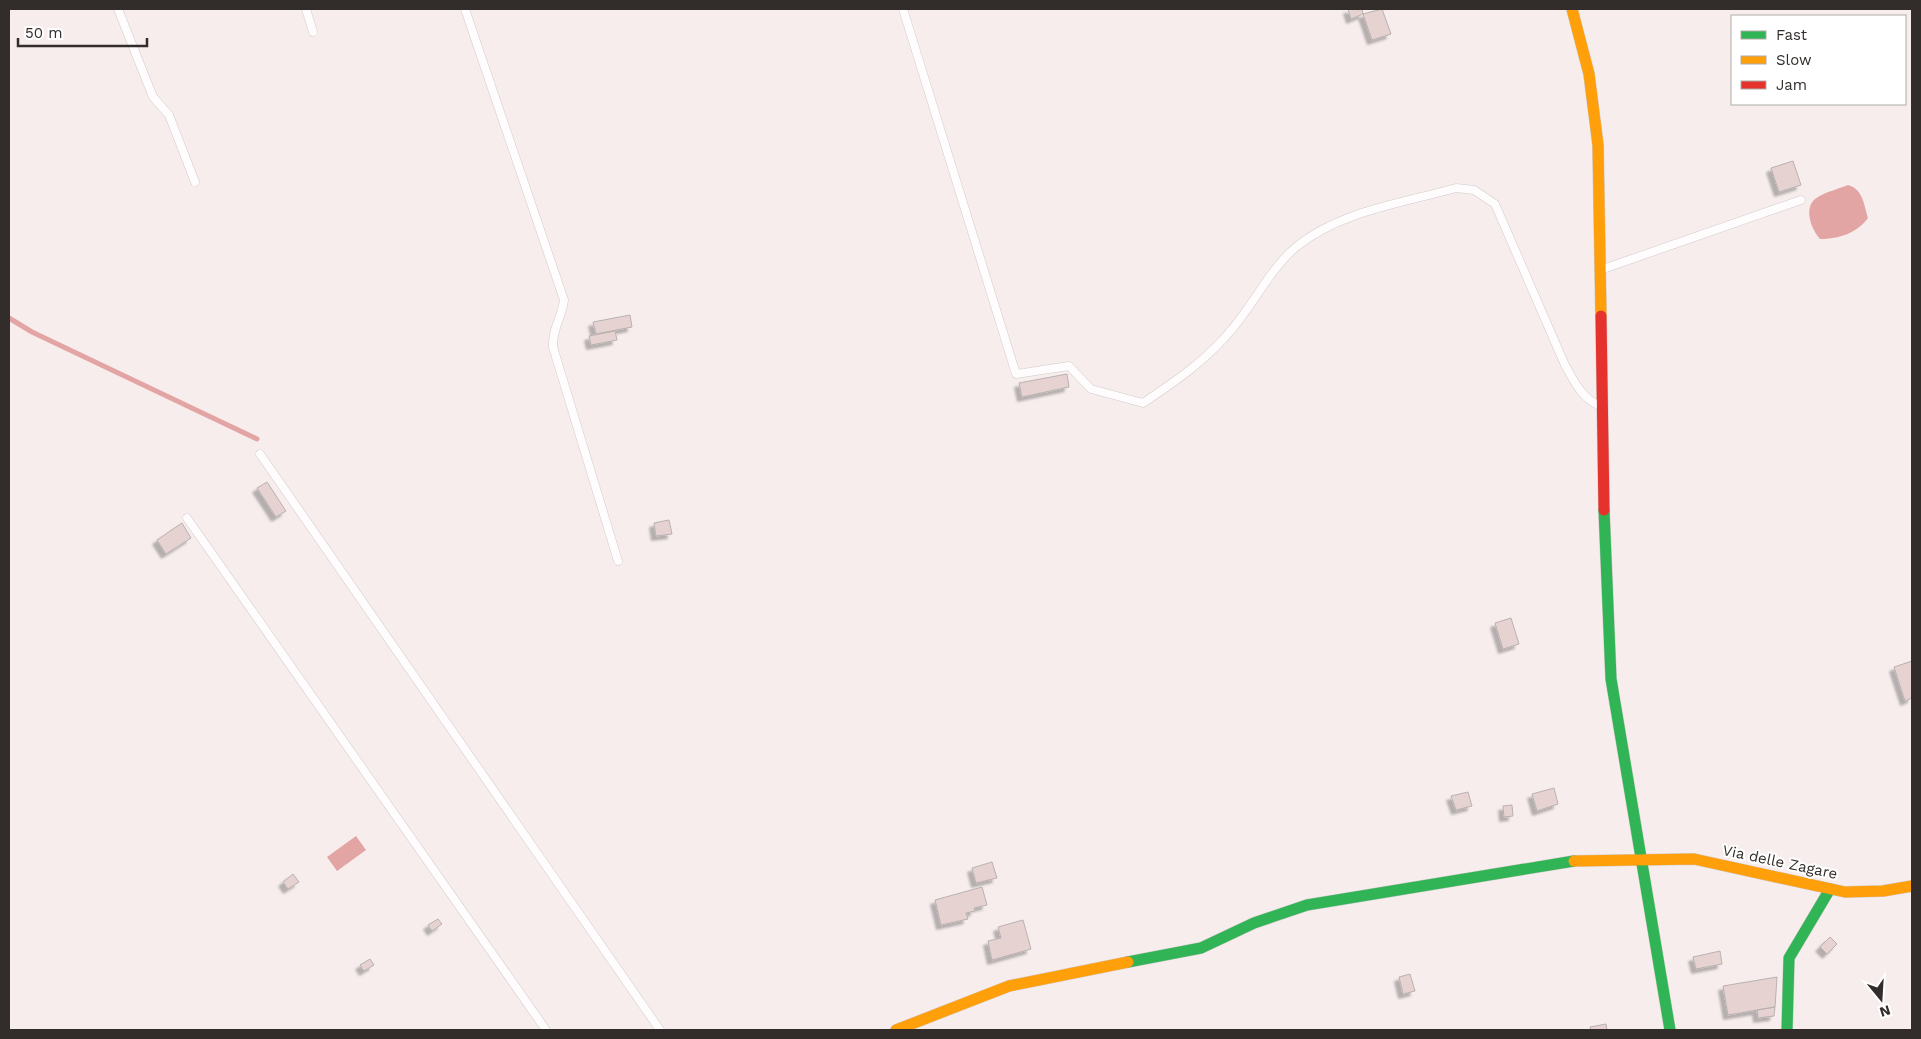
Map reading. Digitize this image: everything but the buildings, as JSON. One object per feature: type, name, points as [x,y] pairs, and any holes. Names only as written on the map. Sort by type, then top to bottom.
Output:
[{"type":"street","points":[[1572,9],[1589,74],[1598,145],[1606,593],[1611,679],[1670,1030]]},
{"type":"street","name":"Via delle Zagare","points":[[896,1030],[1009,986],[1201,948],[1254,924],[1307,905],[1561,861],[1641,858],[1694,859],[1845,892],[1883,891],[1912,886]]},
{"type":"street","points":[[1787,1030],[1789,958],[1830,889]]},
{"type":"lane","points":[[118,9],[153,96],[169,115],[195,182]]},
{"type":"lane","points":[[306,9],[314,32]]},
{"type":"lane","points":[[465,9],[564,300],[563,312],[552,335],[554,347],[618,562]]},
{"type":"lane","points":[[903,9],[1016,374],[1069,366],[1091,389],[1143,403],[1199,363],[1212,351],[1234,328],[1295,248],[1314,235],[1345,219],[1456,188],[1474,190],[1495,204],[1565,365],[1579,390],[1589,401],[1603,406]]},
{"type":"lane","points":[[1601,269],[1801,200]]},
{"type":"lane","points":[[260,454],[660,1030]]},
{"type":"lane","points":[[187,518],[546,1030]]},
{"type":"shaded area","points":[[1848,185],[1860,194],[1868,218],[1859,228],[1847,234],[1834,238],[1820,239],[1811,224],[1810,206],[1821,195]]},
{"type":"shaded area","points":[[356,836],[366,850],[337,871],[327,857]]},
{"type":"waterway","points":[[9,318],[32,332],[257,439]]},
{"type":"traffic: fast","points":[[1604,510],[1611,679],[1670,1030]]},
{"type":"traffic: fast","points":[[1128,962],[1201,948],[1254,923],[1307,905],[1574,861]]},
{"type":"traffic: fast","points":[[1787,1030],[1789,958],[1830,889]]},
{"type":"traffic: slow","points":[[1572,9],[1589,74],[1598,145],[1601,316]]},
{"type":"traffic: slow","points":[[1574,861],[1694,859],[1845,892],[1883,891],[1912,886]]},
{"type":"traffic: slow","points":[[896,1030],[1009,986],[1128,962]]},
{"type":"traffic: jam","points":[[1601,316],[1604,510]]}]
